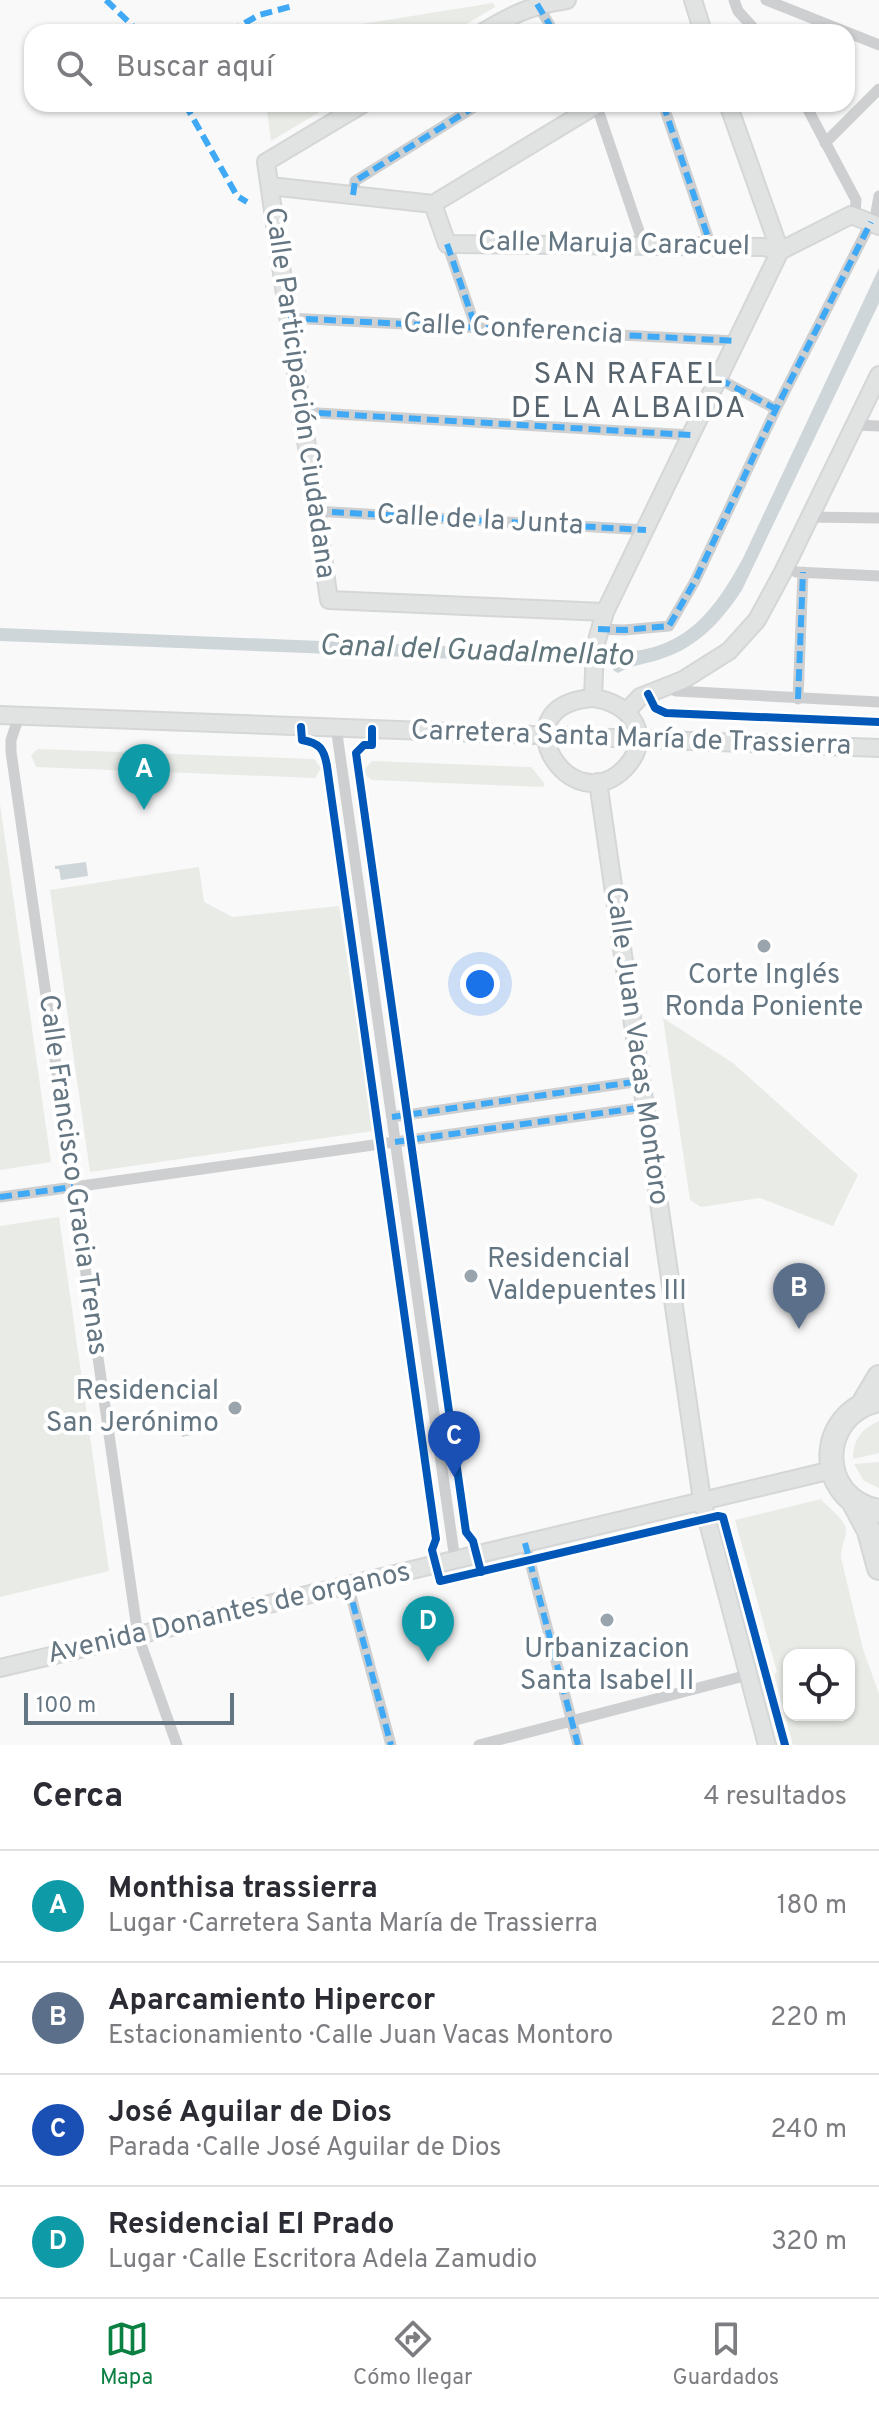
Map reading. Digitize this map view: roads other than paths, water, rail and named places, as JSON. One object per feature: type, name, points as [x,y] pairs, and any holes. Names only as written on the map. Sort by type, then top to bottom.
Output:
[{"type":"highway","points":[[879,1377],[871,1402],[847,1415],[836,1431],[831,1450],[832,1470],[869,1531],[879,1568]]},
{"type":"highway","points":[[853,1501],[879,1511]]},
{"type":"street","points":[[496,24],[537,4],[567,0]]},
{"type":"street","points":[[693,0],[700,24]]},
{"type":"street","points":[[734,0],[738,11],[750,24]]},
{"type":"street","points":[[766,0],[826,24]]},
{"type":"street","points":[[537,4],[549,24]]},
{"type":"street","points":[[855,35],[879,45]]},
{"type":"street","points":[[825,143],[879,89]]},
{"type":"street","points":[[350,112],[266,162],[270,186],[433,204],[584,112]]},
{"type":"street","points":[[353,195],[355,181],[466,112]]},
{"type":"street","points":[[600,112],[644,246]]},
{"type":"street","points":[[666,112],[711,246]]},
{"type":"street","points":[[593,698],[595,647],[605,612],[780,251],[731,112]]},
{"type":"street","points":[[809,112],[870,221]]},
{"type":"street","name":"Calle Participación Ciudadana","points":[[270,186],[329,600],[605,612]]},
{"type":"street","points":[[598,629],[669,626],[695,581],[870,221],[879,196]]},
{"type":"street","points":[[433,204],[476,328]]},
{"type":"street","points":[[780,251],[870,221]]},
{"type":"street","name":"Calle Maruja Caracuel","points":[[447,244],[764,247],[780,251]]},
{"type":"street","name":"Calle Conferencia","points":[[288,318],[737,341]]},
{"type":"street","points":[[627,711],[640,697],[673,684],[729,651],[757,620],[879,375]]},
{"type":"street","points":[[719,379],[776,409]]},
{"type":"street","points":[[301,412],[691,435]]},
{"type":"street","points":[[855,425],[879,426]]},
{"type":"street","name":"Calle de la Junta","points":[[314,511],[646,530]]},
{"type":"street","points":[[808,517],[879,518]]},
{"type":"street","points":[[783,572],[879,576]]},
{"type":"street","points":[[798,699],[803,572]]},
{"type":"street","points":[[673,684],[676,691],[879,702]]},
{"type":"street","points":[[593,698],[609,701],[627,711],[637,727],[638,739],[634,756],[626,767],[598,782],[578,780],[560,770],[549,752],[546,735],[550,719],[559,710],[577,700],[593,698]]},
{"type":"street","name":"Carretera Santa María de Trassierra","points":[[0,715],[879,748]]},
{"type":"street","name":"Calle Francisco Gracia Trenas","points":[[19,716],[11,740],[11,752],[138,1636],[177,1745]]},
{"type":"street","points":[[336,727],[455,1560]]},
{"type":"street","name":"Calle Juan Vacas Montoro","points":[[598,782],[702,1500],[767,1745]]},
{"type":"street","points":[[392,1117],[641,1081]]},
{"type":"street","points":[[0,1197],[645,1107]]},
{"type":"street","name":"Avenida Donantes de organos","points":[[0,1668],[832,1470]]},
{"type":"street","points":[[525,1543],[578,1745]]},
{"type":"street","points":[[348,1585],[391,1745]]},
{"type":"street","points":[[479,1745],[748,1675]]},
{"type":"water","points":[[879,268],[879,303],[734,602],[708,632],[674,654],[618,673],[613,670],[616,665],[602,665],[603,652],[652,648],[672,640],[704,616],[718,599],[743,558]]},
{"type":"water","name":"Canal del Guadalmellato","points":[[0,628],[588,652],[588,664],[0,641]]},
{"type":"water","points":[[86,862],[88,876],[61,880],[59,869],[55,869],[55,866]]},
{"type":"water","points":[[193,1413],[196,1434],[182,1437],[180,1415]]},
{"type":"place","name":"Monthisa trassierra","points":[[144,810]]},
{"type":"place","name":"Corte Inglés Ronda Poniente","points":[[764,946]]},
{"type":"place","name":"Residencial Valdepuentes III","points":[[471,1276]]},
{"type":"place","name":"Aparcamiento Hipercor","points":[[799,1329]]},
{"type":"place","name":"Residencial San Jerónimo","points":[[235,1408]]},
{"type":"place","name":"José Aguilar de Dios","points":[[454,1477]]},
{"type":"place","name":"Urbanizacion Santa Isabel II","points":[[607,1620]]},
{"type":"place","name":"Residencial El Prado","points":[[428,1662]]},
{"type":"district","name":"SAN RAFAEL DE LA ALBAIDA","points":[[629,392]]}]
